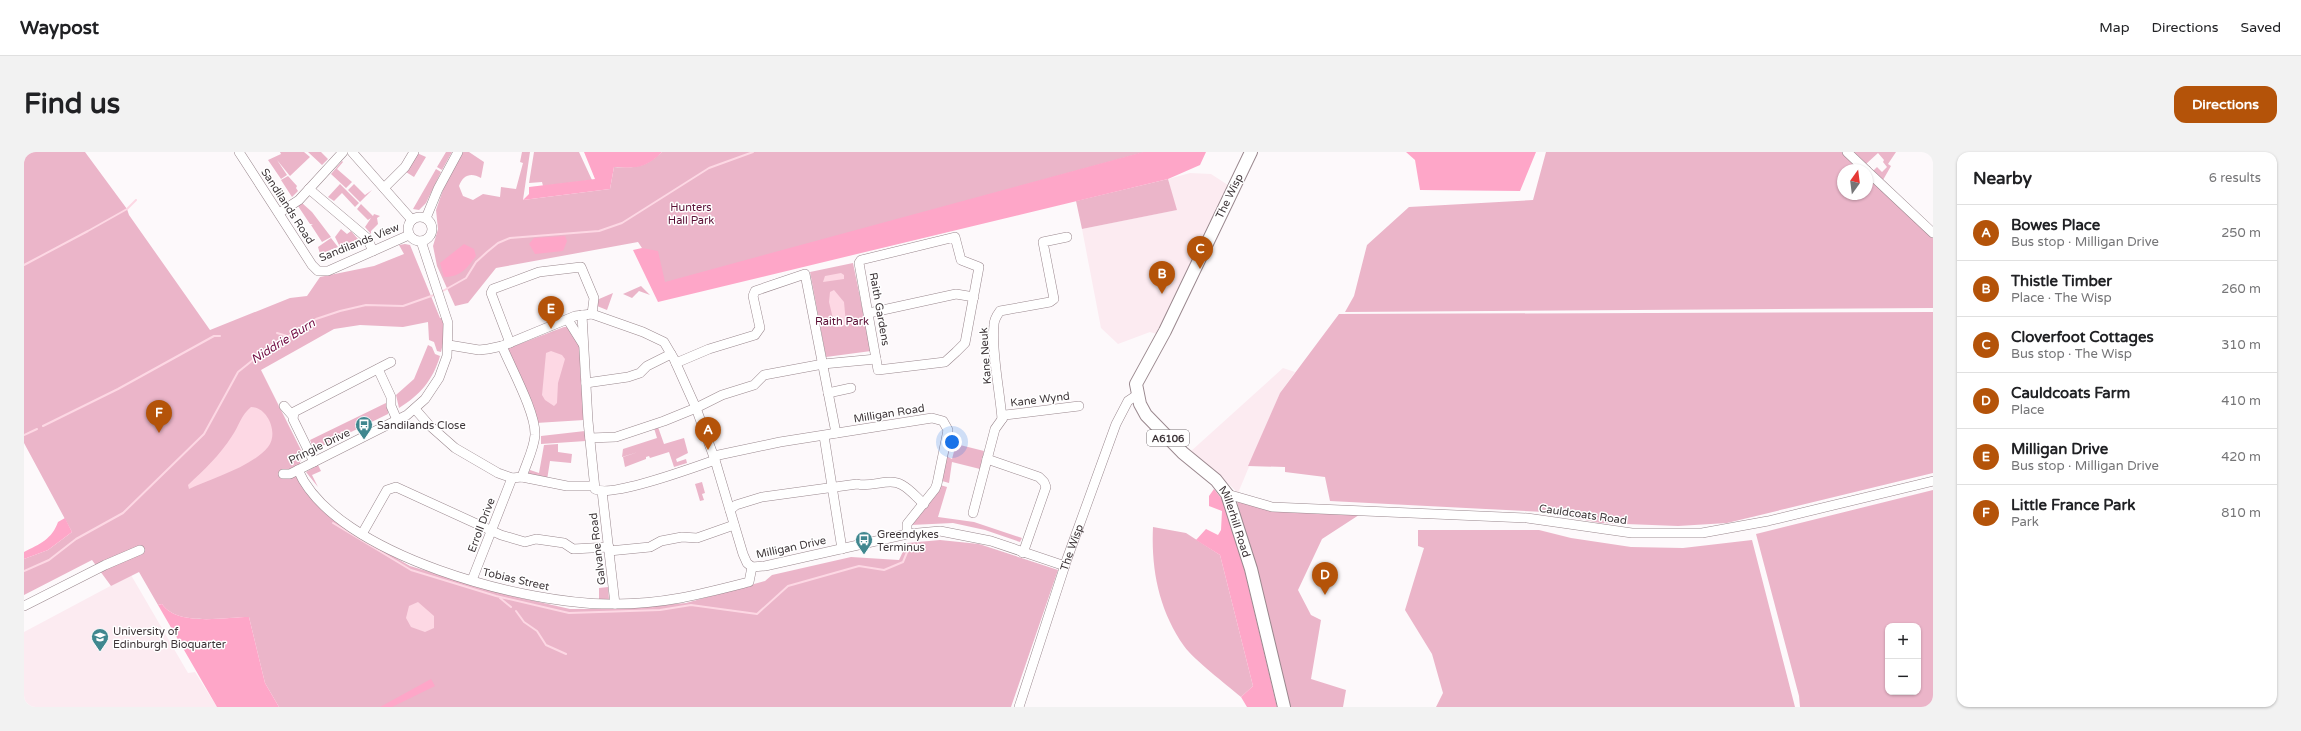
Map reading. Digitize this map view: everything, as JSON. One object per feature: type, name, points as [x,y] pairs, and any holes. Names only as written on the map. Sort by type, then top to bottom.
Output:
[{"type":"main road","name":"The Wisp","points":[[1137,395],[1136,384],[1143,369],[1165,331],[1251,152]]},
{"type":"main road","name":"Millerhill Road","points":[[1137,395],[1146,415],[1183,453],[1216,480],[1227,494],[1251,569],[1284,707]]},
{"type":"street","name":"Sandilands Road","points":[[239,152],[312,266],[318,271]]},
{"type":"street","points":[[279,213],[299,200],[343,152]]},
{"type":"street","points":[[352,152],[412,220]]},
{"type":"street","points":[[384,188],[405,167],[414,152]]},
{"type":"street","points":[[426,218],[438,189],[458,152]]},
{"type":"street","points":[[1847,152],[1860,164]]},
{"type":"street","points":[[1873,176],[1933,233]]},
{"type":"street","points":[[309,189],[366,238],[373,251]]},
{"type":"street","points":[[419,217],[426,218],[431,225],[432,232],[428,238],[421,241],[413,239],[409,235],[408,227],[412,220],[419,217]]},
{"type":"street","name":"Sandilands View","points":[[318,271],[328,271],[409,235]]},
{"type":"street","name":"Raith Gardens","points":[[876,359],[859,263],[861,260],[955,237],[961,260],[979,267],[974,297]]},
{"type":"street","name":"Kane Neuk","points":[[1002,419],[994,341],[994,324],[996,316],[1000,311],[1050,302],[1054,299],[1043,242],[1067,237]]},
{"type":"street","name":"Pringle Drive","points":[[283,474],[290,474],[397,420],[415,409],[425,399],[439,378],[448,345],[448,323],[442,300],[421,241]]},
{"type":"street","points":[[522,477],[533,444],[535,432],[491,293],[493,289],[539,272],[582,267],[594,298],[592,314]]},
{"type":"street","points":[[676,363],[709,349],[755,335],[760,328],[753,296],[755,291],[805,274],[836,433]]},
{"type":"street","points":[[590,438],[616,437],[696,408],[722,395],[754,385],[764,374],[823,364],[876,359],[878,370],[945,362],[965,343],[974,297],[956,294],[869,313]]},
{"type":"street","name":"Milligan Drive","points":[[448,345],[479,350],[506,344],[582,315],[592,314],[658,338],[664,342],[676,363],[696,408],[714,458],[746,563],[752,567],[765,566],[907,534]]},
{"type":"street","points":[[582,315],[594,486],[595,489],[602,491]]},
{"type":"street","points":[[568,320],[584,345]]},
{"type":"street","points":[[586,383],[619,380],[634,375],[671,354]]},
{"type":"street","points":[[292,415],[302,407],[391,362]]},
{"type":"street","points":[[378,369],[391,397],[391,406],[397,420]]},
{"type":"street","points":[[828,393],[851,388]]},
{"type":"street","name":"The Wisp","points":[[1019,707],[1065,566],[1116,424],[1128,401],[1137,395]]},
{"type":"street","points":[[284,406],[292,415],[314,462]]},
{"type":"street","name":"Kane Wynd","points":[[974,513],[995,430],[1005,415],[1079,406]]},
{"type":"street","points":[[415,409],[429,425],[455,448],[484,467],[512,478],[522,477],[568,486],[594,486]]},
{"type":"street","name":"Milligan Road","points":[[602,491],[640,484],[714,458],[836,433],[932,418],[944,421],[948,435],[935,489],[907,524],[907,534]]},
{"type":"street","points":[[824,436],[832,488],[846,548]]},
{"type":"street","points":[[987,459],[1039,477],[1044,482],[1046,487],[1023,553]]},
{"type":"street","name":"Tobias Street","points":[[298,470],[305,482],[325,504],[341,519],[362,534],[400,554],[472,580],[531,596],[579,603],[616,604],[682,599],[749,582],[752,567]]},
{"type":"street","name":"Erroll Drive","points":[[472,580],[512,478]]},
{"type":"street","name":"Cauldcoats Road","points":[[1227,494],[1272,507],[1527,518],[1632,533],[1702,533],[1768,521],[1933,481]]},
{"type":"street","points":[[730,510],[762,497],[894,482],[902,485],[924,504]]},
{"type":"street","points":[[362,534],[387,490],[396,487],[492,530],[525,542],[536,539],[564,544],[573,549],[650,547],[661,540],[682,536],[697,538],[734,525]]},
{"type":"street","name":"Galvane Road","points":[[602,491],[616,604]]},
{"type":"street","points":[[907,534],[940,531],[960,533],[991,541],[1065,566]]},
{"type":"street","points":[[24,606],[105,565],[140,550]]},
{"type":"shaded area","points":[[584,152],[662,152],[651,162],[640,166],[614,167],[610,189],[523,200],[529,194],[529,187],[595,179]]},
{"type":"shaded area","points":[[1143,152],[1206,152],[1200,165],[1168,179],[658,302],[633,250],[642,248],[658,251],[665,282]]},
{"type":"shaded area","points":[[1406,152],[1536,152],[1520,191],[1420,190],[1415,160]]},
{"type":"shaded area","points":[[1190,173],[1211,174],[1231,187],[1157,334],[1150,332],[1118,344],[1101,328],[1082,229],[1176,210],[1168,179]]},
{"type":"shaded area","points":[[565,236],[567,241],[563,251],[535,254],[529,244],[534,238]]},
{"type":"shaded area","points":[[464,244],[474,249],[476,256],[459,274],[444,277],[440,263]]},
{"type":"shaded area","points":[[841,273],[844,275],[844,279],[823,282],[825,276]]},
{"type":"shaded area","points":[[834,290],[844,302],[846,324],[841,327],[835,327],[829,302],[830,292]]},
{"type":"shaded area","points":[[551,351],[562,355],[565,359],[558,383],[557,403],[554,406],[545,400],[542,395],[546,353]]},
{"type":"shaded area","points":[[1283,368],[1295,372],[1280,393],[1238,493],[1216,472],[1190,452]]},
{"type":"shaded area","points":[[251,407],[262,411],[270,422],[272,435],[271,442],[268,447],[261,454],[242,466],[189,489],[188,485],[222,450],[240,421]]},
{"type":"shaded area","points":[[1214,489],[1225,503],[1245,572],[1277,707],[1247,707],[1241,697],[1253,686],[1220,555],[1196,540],[1206,529],[1218,535],[1221,530],[1222,511],[1209,506],[1209,496]]},
{"type":"shaded area","points":[[65,518],[72,532],[48,550],[24,559],[24,552],[49,537],[58,522]]},
{"type":"shaded area","name":"University of Edinburgh Bioquarter","points":[[131,575],[188,673],[195,672],[217,707],[24,707],[24,632]]},
{"type":"shaded area","points":[[418,602],[434,616],[434,628],[425,632],[411,627],[406,618],[409,606]]},
{"type":"shaded area","points":[[162,604],[169,611],[179,616],[190,618],[215,619],[249,617],[265,683],[279,707],[217,707],[158,605]]},
{"type":"shaded area","points":[[431,679],[435,686],[392,707],[380,707]]},
{"type":"green space","points":[[24,152],[85,152],[127,209],[129,215],[210,330],[290,298],[307,296],[320,277],[374,266],[404,254],[399,245],[410,245],[440,318],[443,318],[444,339],[441,352],[437,351],[434,342],[429,340],[428,322],[403,327],[360,325],[334,329],[261,370],[302,452],[297,479],[338,522],[370,543],[410,566],[504,594],[570,609],[614,609],[686,603],[765,581],[772,575],[851,557],[899,560],[907,543],[940,540],[979,544],[1058,570],[1011,707],[279,707],[265,683],[249,617],[202,619],[179,616],[169,611],[162,604],[158,605],[139,572],[111,586],[92,560],[24,595],[24,559],[48,550],[72,532],[24,443]]},
{"type":"green space","points":[[280,152],[304,152],[310,157],[290,176],[277,160],[287,175],[281,179],[268,160],[281,154]]},
{"type":"green space","points":[[308,152],[321,152],[328,159],[322,165]]},
{"type":"green space","points":[[446,152],[452,152],[442,170],[437,167]]},
{"type":"green space","name":"Hunters Hall Park","points":[[463,152],[469,152],[484,162],[481,178],[474,175],[465,177],[459,186],[463,196],[473,200],[483,194],[500,197],[501,187],[516,189],[523,163],[520,162],[522,152],[530,152],[523,200],[610,189],[614,167],[640,166],[662,152],[1145,152],[665,283],[638,242],[496,268],[468,303],[455,306],[437,266],[433,246],[438,229],[436,210],[445,184]]},
{"type":"green space","points":[[534,152],[579,152],[592,180],[543,186],[542,182],[529,183]]},
{"type":"green space","points":[[1546,152],[1842,152],[1855,164],[1837,164],[1837,200],[1873,200],[1873,182],[1933,238],[1933,308],[1345,312],[1354,296],[1367,245],[1409,207],[1533,200]]},
{"type":"green space","points":[[1852,152],[1896,152],[1888,164],[1891,166],[1883,180],[1873,171],[1877,167],[1882,172],[1887,167],[1883,162],[1884,160],[1878,153],[1866,164]]},
{"type":"green space","points":[[417,153],[426,157],[414,177],[406,172]]},
{"type":"green space","points":[[342,161],[343,162],[337,169],[352,182],[346,188],[331,174]]},
{"type":"green space","points":[[436,169],[441,172],[426,203],[419,210],[413,209]]},
{"type":"green space","points":[[288,176],[297,186],[296,188],[298,191],[292,197],[281,180]]},
{"type":"green space","points":[[1168,179],[1177,210],[1082,229],[1076,201]]},
{"type":"green space","points":[[340,184],[359,203],[355,207],[342,193],[334,201],[328,197]]},
{"type":"green space","points":[[354,184],[365,195],[372,190],[360,202],[348,190]]},
{"type":"green space","points":[[302,203],[312,212],[331,237],[322,242],[311,225],[313,224],[310,224],[298,206]]},
{"type":"green space","points":[[361,204],[373,216],[374,214],[380,216],[377,218],[378,224],[371,231],[371,234],[365,227],[371,218],[368,220],[357,209]]},
{"type":"green space","points":[[341,229],[347,234],[351,231],[358,239],[340,247],[335,237]]},
{"type":"green space","points":[[331,238],[338,247],[320,254],[318,247]]},
{"type":"green space","name":"Raith Park","points":[[853,263],[871,351],[826,357],[810,272]]},
{"type":"green space","points":[[641,286],[650,295],[639,291],[632,298],[623,294]]},
{"type":"green space","points":[[613,293],[607,310],[597,306],[597,295],[599,299]]},
{"type":"green space","points":[[1933,312],[1933,473],[1727,523],[1678,526],[1600,523],[1544,512],[1330,501],[1325,477],[1285,472],[1285,467],[1248,466],[1280,393],[1339,314]]},
{"type":"green space","points":[[564,327],[569,327],[581,350],[580,366],[584,420],[536,423],[509,355],[509,348]]},
{"type":"green space","points":[[428,345],[432,347],[435,354],[440,356],[434,372],[425,386],[413,398],[399,408],[396,395],[414,379]]},
{"type":"green space","points":[[388,402],[388,414],[314,450],[310,440]]},
{"type":"green space","points":[[658,427],[664,444],[684,438],[688,453],[676,459],[677,462],[686,459],[687,463],[674,467],[669,452],[650,458],[649,456],[646,457],[646,459],[625,467],[623,457],[638,452],[622,457],[623,449],[657,438],[654,428]]},
{"type":"green space","points":[[585,431],[586,441],[541,444],[541,436]]},
{"type":"green space","points":[[558,444],[558,452],[572,454],[571,463],[550,461],[547,480],[544,477],[528,474],[530,470],[539,473],[544,445]]},
{"type":"green space","points":[[950,444],[948,457],[952,459],[956,444],[984,451],[980,469],[952,462],[949,483],[942,481],[943,476],[941,472],[947,447]]},
{"type":"green space","points":[[318,465],[321,471],[312,475],[318,487],[306,472]]},
{"type":"green space","points":[[702,482],[705,493],[702,494],[704,500],[700,501],[695,484]]},
{"type":"green space","points":[[940,485],[947,487],[938,517],[974,522],[1022,538],[1020,542],[985,530],[953,523],[911,525]]},
{"type":"green space","points":[[1933,490],[1933,707],[1800,707],[1799,696],[1756,534]]},
{"type":"green space","points":[[1237,501],[1362,513],[1322,539],[1298,590],[1311,615],[1321,620],[1311,679],[1346,690],[1343,707],[1288,707]]},
{"type":"green space","points":[[1153,527],[1186,533],[1220,555],[1253,686],[1241,697],[1195,658],[1184,646],[1175,632],[1168,618],[1158,589],[1153,559]]},
{"type":"green space","points":[[1418,530],[1539,530],[1571,538],[1631,547],[1683,548],[1752,540],[1795,707],[1436,707],[1443,693],[1432,654],[1405,610],[1424,548],[1418,546]]},
{"type":"green space","points":[[608,587],[609,599],[599,599],[599,588]]},
{"type":"waterway","name":"Niddrie Burn","points":[[441,292],[466,278],[476,262],[498,243],[510,238],[599,231],[622,223],[709,168],[753,152]]},
{"type":"waterway","points":[[24,265],[127,209],[136,200]]},
{"type":"waterway","name":"Niddrie Burn","points":[[24,571],[49,560],[76,539],[123,513],[204,434],[238,372],[264,351],[316,319],[340,311],[366,305],[403,306],[437,294]]},
{"type":"waterway","points":[[277,333],[287,336]]},
{"type":"waterway","points":[[43,426],[118,389],[214,336],[220,336]]},
{"type":"waterway","points":[[24,435],[37,429]]},
{"type":"waterway","points":[[333,523],[411,570],[496,596],[569,613],[660,610],[691,605],[757,614],[788,586],[859,566],[884,570],[903,562],[910,545]]},
{"type":"waterway","points":[[500,598],[511,607]]},
{"type":"waterway","points":[[516,611],[524,622],[537,631],[546,645],[566,654]]},
{"type":"place","name":"Cloverfoot Cottages","points":[[1200,269]]},
{"type":"place","name":"Thistle Timber","points":[[1162,294]]},
{"type":"place","name":"Milligan Drive","points":[[551,329]]},
{"type":"place","name":"Little France Park","points":[[159,433]]},
{"type":"place","name":"Sandilands Close","points":[[364,440]]},
{"type":"place","name":"Bowes Place","points":[[708,450]]},
{"type":"place","name":"Greendykes Terminus","points":[[864,555]]},
{"type":"place","name":"Cauldcoats Farm","points":[[1325,595]]},
{"type":"place","name":"University of Edinburgh Bioquarter","points":[[100,652]]}]
